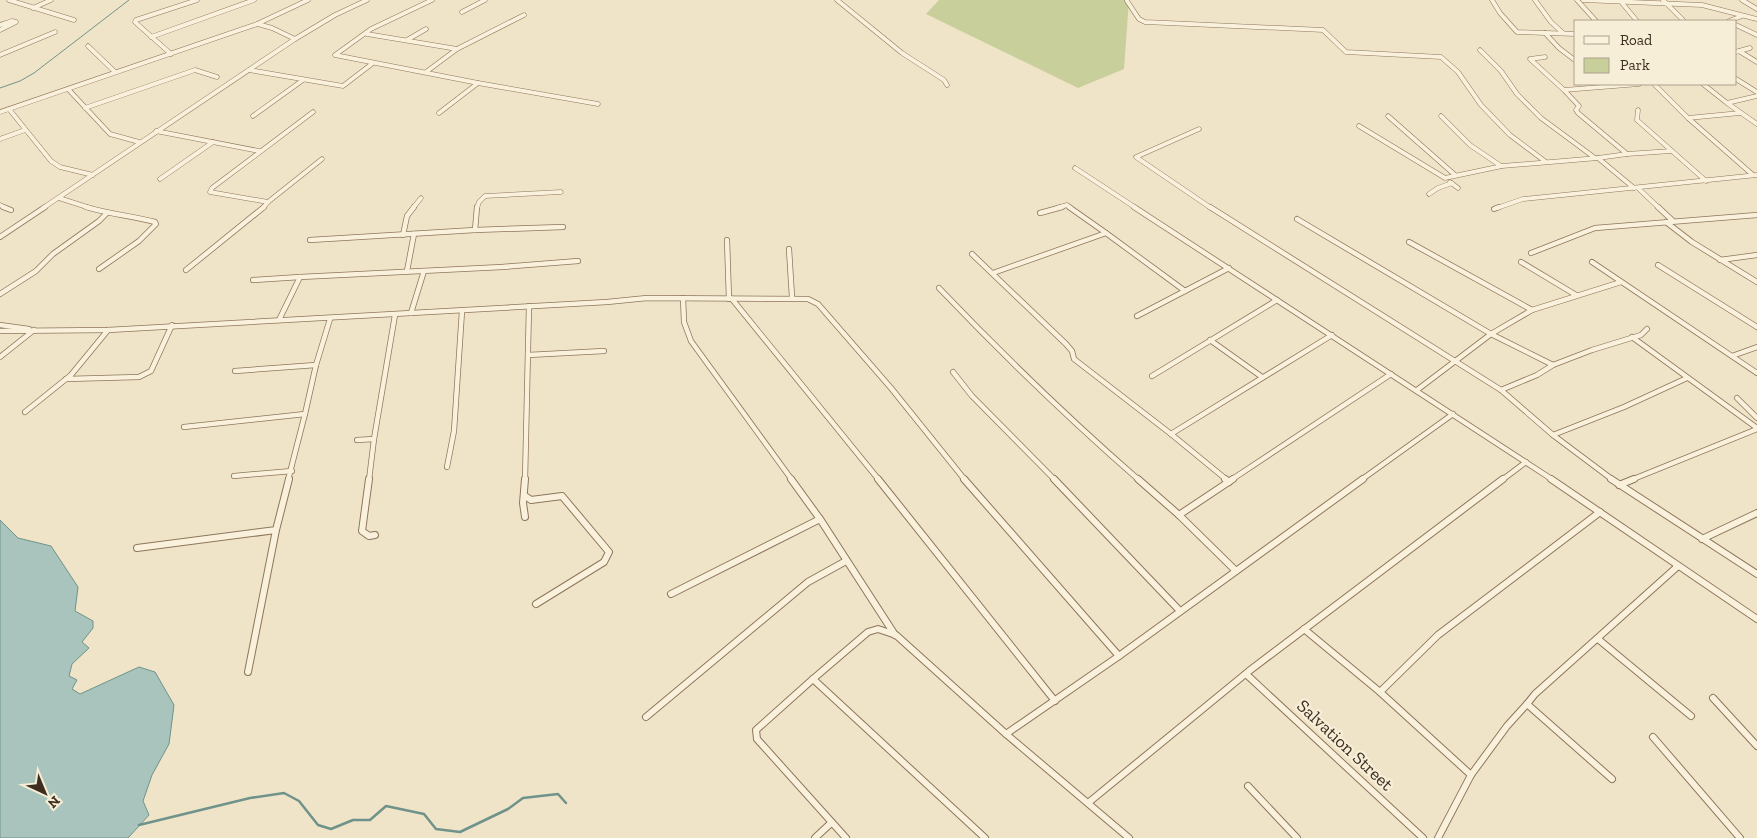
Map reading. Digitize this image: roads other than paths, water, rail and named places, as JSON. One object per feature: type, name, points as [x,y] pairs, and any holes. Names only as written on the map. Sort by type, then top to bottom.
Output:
[{"type":"street","points":[[9,0],[74,20]]},
{"type":"street","points":[[33,8],[51,0]]},
{"type":"street","points":[[171,54],[135,22],[136,20],[194,0]]},
{"type":"street","points":[[151,36],[254,0]]},
{"type":"street","points":[[0,112],[257,24],[308,0]]},
{"type":"street","points":[[0,237],[295,39],[335,15],[366,0]]},
{"type":"street","points":[[432,0],[371,30],[335,55],[598,104]]},
{"type":"street","points":[[462,12],[485,0]]},
{"type":"street","points":[[837,0],[897,50],[944,80],[947,85]]},
{"type":"street","points":[[1492,0],[1500,13],[1517,32],[1574,34]]},
{"type":"street","points":[[1535,0],[1549,17],[1552,26],[1563,33]]},
{"type":"street","points":[[1577,0],[1595,20]]},
{"type":"street","points":[[1583,0],[1705,6],[1757,19]]},
{"type":"street","points":[[1663,0],[1683,20]]},
{"type":"street","points":[[1742,0],[1757,9]]},
{"type":"street","points":[[1127,1],[1139,19],[1145,22],[1323,30],[1332,35],[1346,52],[1438,56],[1458,72],[1481,105],[1510,135],[1546,162]]},
{"type":"street","points":[[1622,2],[1636,20]]},
{"type":"street","points":[[426,72],[458,49],[524,15]]},
{"type":"street","points":[[1732,20],[1742,16]]},
{"type":"street","points":[[0,25],[12,21],[16,22],[0,30]]},
{"type":"street","points":[[257,24],[272,28],[295,39]]},
{"type":"street","points":[[1737,25],[1757,34]]},
{"type":"street","points":[[407,40],[426,29]]},
{"type":"street","points":[[0,55],[55,32]]},
{"type":"street","points":[[1545,33],[1559,48],[1574,59]]},
{"type":"street","points":[[367,34],[458,49]]},
{"type":"street","points":[[88,46],[115,72]]},
{"type":"street","points":[[1737,52],[1750,48]]},
{"type":"street","points":[[1480,50],[1500,71],[1517,94],[1542,118],[1636,188],[1673,221]]},
{"type":"street","points":[[1737,52],[1757,62]]},
{"type":"street","points":[[1544,57],[1530,59],[1579,106],[1576,110],[1578,113],[1627,154]]},
{"type":"street","points":[[249,70],[343,86],[373,62]]},
{"type":"street","points":[[86,108],[196,70],[217,77]]},
{"type":"street","points":[[252,116],[303,80]]},
{"type":"street","points":[[1737,80],[1757,92]]},
{"type":"street","points":[[439,114],[478,83]]},
{"type":"street","points":[[1564,90],[1629,85]]},
{"type":"street","points":[[1655,85],[1688,118],[1755,175]]},
{"type":"street","points":[[1704,85],[1757,124]]},
{"type":"street","points":[[68,89],[110,134],[139,142]]},
{"type":"street","points":[[1727,103],[1757,96]]},
{"type":"street","points":[[9,109],[51,161],[60,167],[92,175]]},
{"type":"street","points":[[1638,110],[1637,120],[1706,181]]},
{"type":"street","points":[[268,202],[210,192],[218,182],[313,112]]},
{"type":"street","points":[[1688,118],[1740,113]]},
{"type":"street","points":[[1388,116],[1455,175]]},
{"type":"street","points":[[1441,116],[1473,148],[1502,166]]},
{"type":"street","points":[[1359,126],[1445,178],[1458,188]]},
{"type":"street","points":[[1199,129],[1136,157],[1209,207],[1501,390],[1553,435],[1619,486],[1757,574]]},
{"type":"street","points":[[0,139],[26,130]]},
{"type":"street","points":[[156,131],[259,151]]},
{"type":"street","points":[[160,179],[213,142]]},
{"type":"street","points":[[1445,178],[1502,166],[1671,151]]},
{"type":"street","points":[[186,270],[261,211],[268,202],[322,159]]},
{"type":"street","points":[[1076,168],[1526,462],[1757,619]]},
{"type":"street","points":[[1494,209],[1507,203],[1524,199],[1755,175]]},
{"type":"street","points":[[1429,194],[1438,188],[1452,183]]},
{"type":"street","points":[[475,230],[480,198],[485,196],[561,192]]},
{"type":"street","points":[[60,198],[107,214],[118,213],[155,222],[156,224],[151,231],[99,269]]},
{"type":"street","points":[[403,235],[406,216],[421,198]]},
{"type":"street","points":[[0,205],[11,210]]},
{"type":"street","points":[[1040,213],[1067,205],[1184,291]]},
{"type":"street","points":[[0,294],[35,272],[53,254],[107,214]]},
{"type":"street","points":[[1531,253],[1595,228],[1757,215]]},
{"type":"street","points":[[1297,219],[1491,334],[1553,366]]},
{"type":"street","points":[[1665,222],[1720,260],[1757,282]]},
{"type":"street","points":[[310,240],[562,227]]},
{"type":"street","points":[[993,273],[1106,233]]},
{"type":"street","points":[[407,271],[414,234]]},
{"type":"street","points":[[727,240],[731,299],[806,388],[936,552],[950,566],[1055,701]]},
{"type":"street","points":[[1410,242],[1532,310]]},
{"type":"street","points":[[790,249],[792,297]]},
{"type":"street","points":[[972,254],[1066,344],[1072,351],[1074,358],[1229,482]]},
{"type":"street","points":[[1720,260],[1757,256]]},
{"type":"street","points":[[253,280],[578,262]]},
{"type":"street","points":[[1521,262],[1576,295]]},
{"type":"street","points":[[1592,262],[1757,373]]},
{"type":"street","points":[[1658,264],[1757,327]]},
{"type":"street","points":[[1137,316],[1230,268]]},
{"type":"street","points":[[412,313],[424,271]]},
{"type":"street","points":[[279,320],[300,277]]},
{"type":"street","points":[[1417,390],[1457,362],[1491,334],[1532,310],[1621,282]]},
{"type":"street","points":[[939,288],[994,345],[1087,435],[1179,515],[1236,571]]},
{"type":"street","points":[[0,331],[108,330],[172,325],[395,315],[647,298],[731,299],[792,297],[814,300],[890,388],[962,476],[1120,656]]},
{"type":"street","points":[[683,298],[684,322],[690,341],[820,519],[896,635],[1006,734],[1129,838]]},
{"type":"street","points":[[1152,376],[1277,300]]},
{"type":"street","points":[[524,517],[529,306]]},
{"type":"street","points":[[447,467],[454,431],[462,310]]},
{"type":"street","points":[[375,536],[369,536],[362,531],[374,439],[395,315]]},
{"type":"street","points":[[248,672],[276,530],[292,471],[316,365],[330,318]]},
{"type":"street","points":[[0,325],[35,330]]},
{"type":"street","points":[[66,379],[140,377],[146,374],[151,371],[172,325]]},
{"type":"street","points":[[1501,390],[1553,366],[1632,336],[1641,335],[1647,329]]},
{"type":"street","points":[[0,356],[35,330]]},
{"type":"street","points":[[25,412],[66,379],[108,330]]},
{"type":"street","points":[[1171,434],[1332,336]]},
{"type":"street","points":[[1632,336],[1757,428]]},
{"type":"street","points":[[1210,340],[1262,377]]},
{"type":"street","points":[[1732,356],[1757,348]]},
{"type":"street","points":[[528,355],[604,350]]},
{"type":"street","points":[[235,371],[316,365]]},
{"type":"street","points":[[953,372],[972,396],[1047,471],[1180,612]]},
{"type":"street","points":[[1179,515],[1391,374]]},
{"type":"street","points":[[1553,435],[1624,407],[1687,378]]},
{"type":"street","points":[[1737,398],[1757,418]]},
{"type":"street","points":[[184,427],[305,414]]},
{"type":"street","points":[[1006,734],[1120,656],[1453,414]]},
{"type":"street","points":[[1619,486],[1757,428]]},
{"type":"street","points":[[356,440],[374,439]]},
{"type":"street","points":[[1088,803],[1143,755],[1246,674],[1526,462]]},
{"type":"street","points":[[234,476],[292,471]]},
{"type":"street","points":[[525,496],[531,500],[562,496],[609,552],[604,562],[536,604]]},
{"type":"street","points":[[1380,692],[1438,635],[1600,512]]},
{"type":"street","points":[[1702,539],[1757,512]]},
{"type":"street","points":[[671,594],[820,519]]},
{"type":"street","points":[[137,548],[276,530]]},
{"type":"street","points":[[646,717],[808,582],[846,561]]},
{"type":"street","points":[[1438,838],[1471,775],[1507,726],[1535,694],[1678,566]]},
{"type":"street","points":[[846,838],[831,824],[757,739],[756,730],[868,632],[878,629],[896,635]]},
{"type":"street","points":[[1304,629],[1380,692],[1471,775]]},
{"type":"street","points":[[1598,639],[1690,716]]},
{"type":"street","name":"Salvation Street","points":[[1246,674],[1423,838]]},
{"type":"street","points":[[813,679],[985,838]]},
{"type":"street","points":[[1713,698],[1757,746]]},
{"type":"street","points":[[1528,704],[1612,779]]},
{"type":"street","points":[[1653,737],[1740,838]]},
{"type":"street","points":[[1248,786],[1297,838]]},
{"type":"street","points":[[815,838],[831,824]]},
{"type":"water","points":[[0,520],[18,538],[51,546],[78,587],[75,611],[93,621],[93,628],[82,642],[89,648],[72,664],[69,676],[77,680],[72,689],[80,694],[139,667],[155,672],[174,705],[169,744],[152,775],[143,801],[149,815],[128,838],[0,838]]},
{"type":"waterway","points":[[0,88],[20,81],[34,73],[129,0]]},
{"type":"waterway","points":[[139,825],[250,798],[284,793],[299,801],[318,825],[331,829],[353,820],[370,820],[386,806],[424,814],[436,829],[460,832],[508,809],[523,798],[558,794],[566,803]]}]
